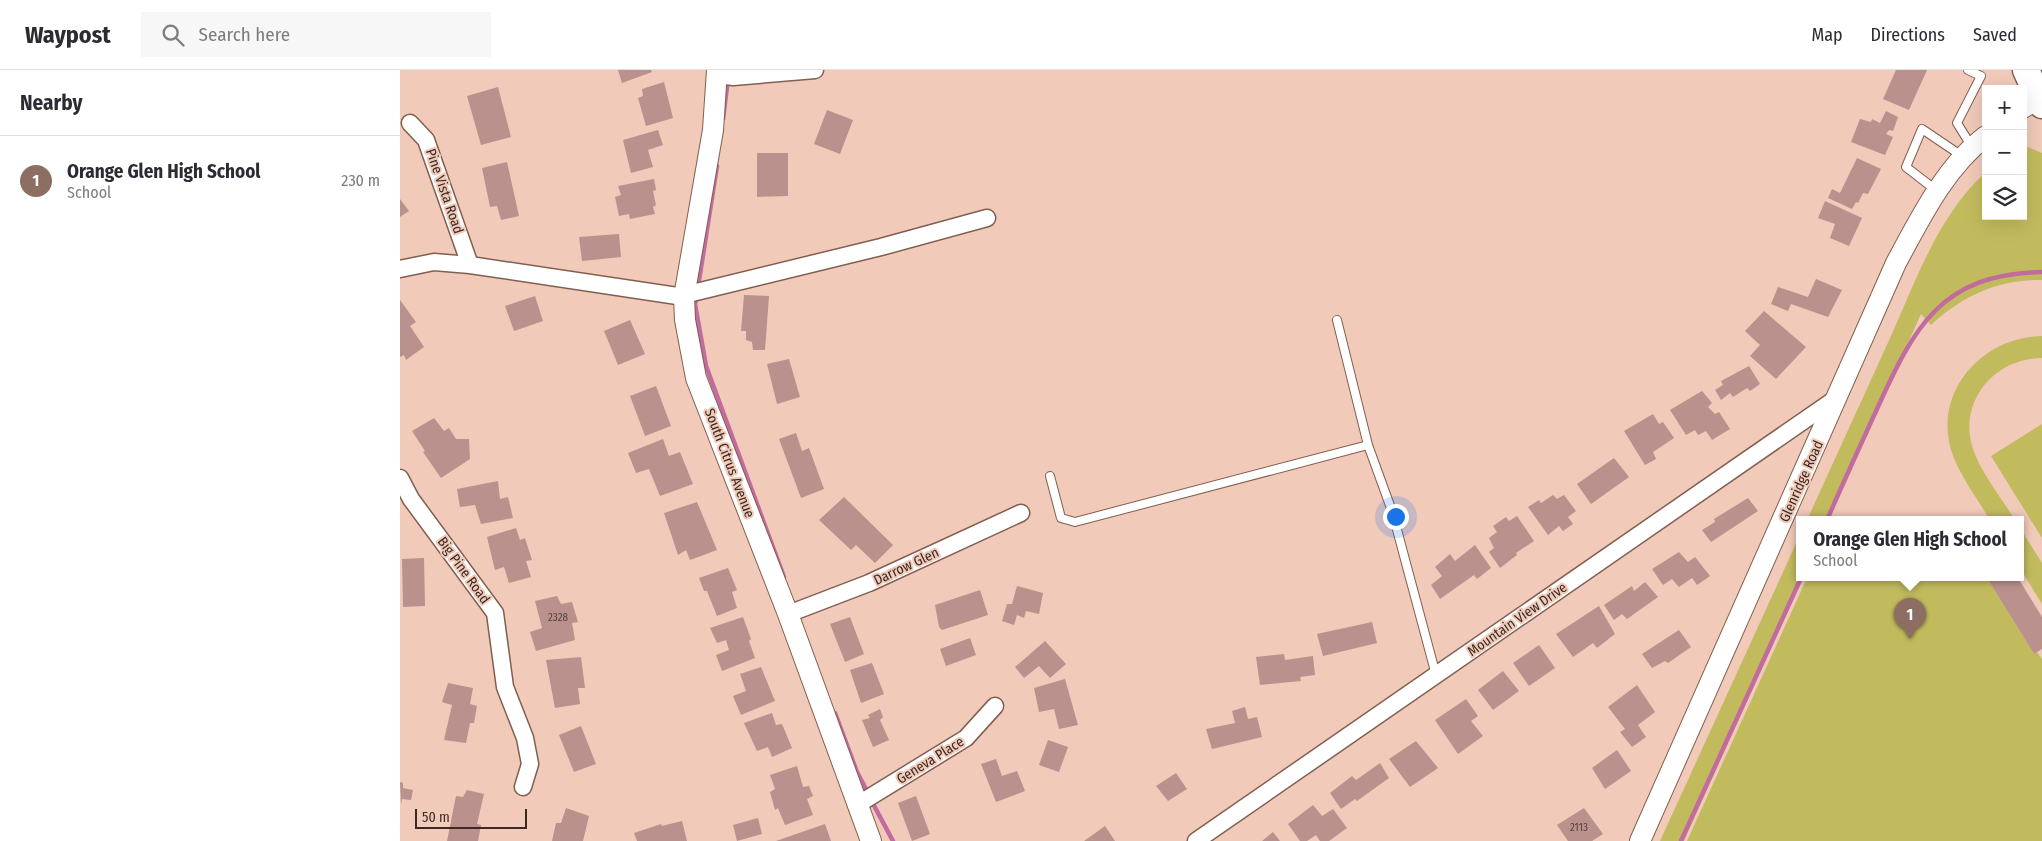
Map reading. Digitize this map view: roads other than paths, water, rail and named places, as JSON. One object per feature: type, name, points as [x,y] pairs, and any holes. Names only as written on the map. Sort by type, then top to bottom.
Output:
[{"type":"main road","points":[[2026,70],[2036,102]]},
{"type":"street","points":[[717,72],[733,77],[815,70]]},
{"type":"street","name":"South Citrus Avenue","points":[[717,72],[713,130],[684,296],[685,320],[696,378],[788,614],[871,841]]},
{"type":"street","name":"Pine Vista Road","points":[[410,123],[426,140],[470,265]]},
{"type":"street","name":"Glenridge Road","points":[[1640,841],[1896,263],[1927,204],[1974,147]]},
{"type":"street","points":[[400,270],[434,262],[470,265],[684,296],[807,266],[987,218]]},
{"type":"street","name":"Mountain View Drive","points":[[1196,841],[1838,397]]},
{"type":"street","name":"Big Pine Road","points":[[400,478],[412,499],[495,613],[505,687],[527,745],[530,764],[523,787]]},
{"type":"street","name":"Darrow Glen","points":[[788,614],[869,583],[1022,513]]},
{"type":"street","name":"Geneva Place","points":[[857,805],[966,738],[995,706]]},
{"type":"lane","points":[[1968,70],[1981,76],[1957,123],[1974,147]]},
{"type":"lane","points":[[1938,191],[1906,167],[1922,130],[1974,147]]},
{"type":"lane","points":[[1337,320],[1368,445],[1392,511],[1436,675]]},
{"type":"lane","points":[[1050,476],[1061,518],[1075,522],[1368,445]]},
{"type":"waterway","points":[[723,119],[728,79]]},
{"type":"waterway","points":[[698,287],[717,166]]},
{"type":"waterway","points":[[1829,516],[1904,353],[1919,330],[1936,310],[1955,295],[1979,283],[2007,275],[2042,272]]},
{"type":"waterway","points":[[697,295],[695,304],[706,366],[784,577]]},
{"type":"waterway","points":[[1681,841],[1800,581]]},
{"type":"waterway","points":[[835,713],[857,772],[868,793]]},
{"type":"waterway","points":[[871,800],[893,841]]},
{"type":"place","name":"Orange Glen High School","points":[[1910,639]]}]
